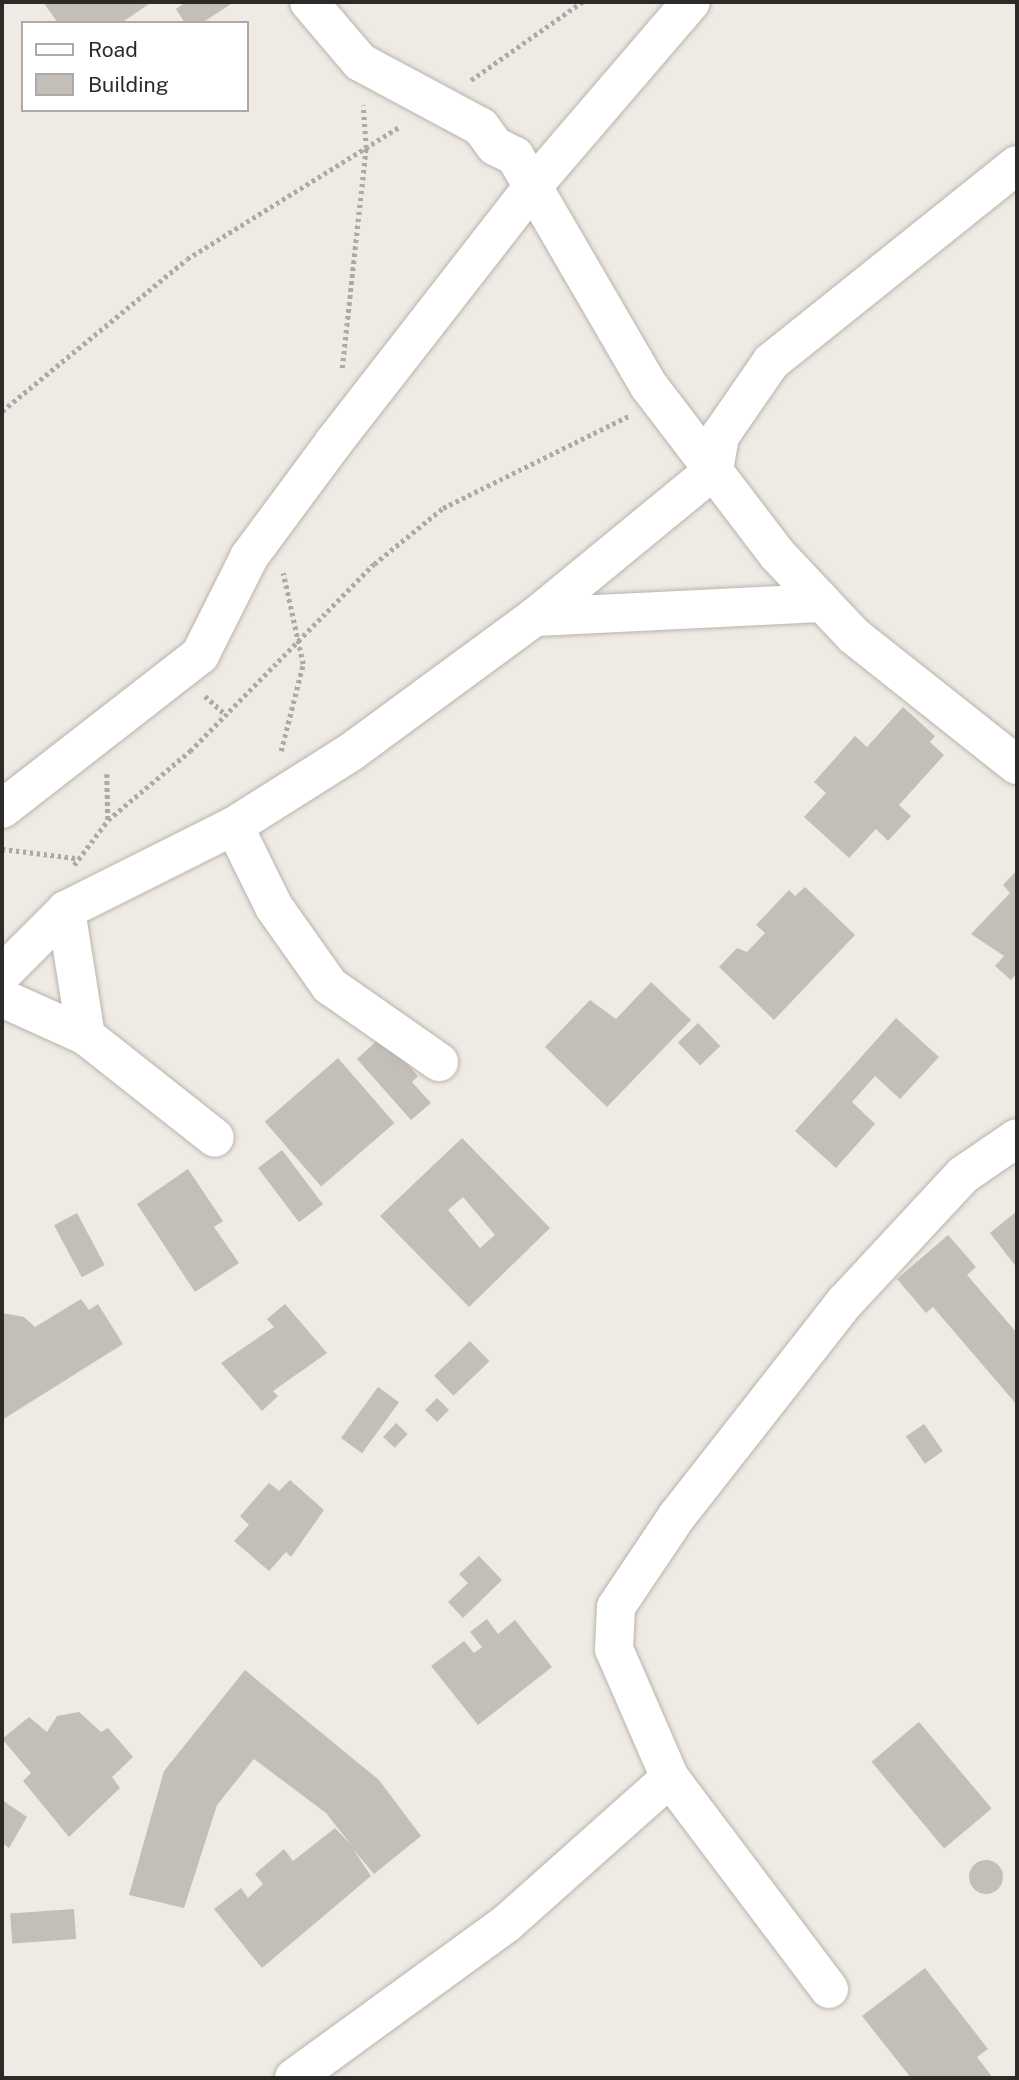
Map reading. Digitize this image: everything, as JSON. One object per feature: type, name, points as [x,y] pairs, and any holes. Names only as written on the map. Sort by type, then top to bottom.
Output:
[{"type":"street","points":[[309,2],[360,62],[436,106],[481,127],[495,146],[515,156],[662,402],[777,554],[854,636],[1017,765]]},
{"type":"street","points":[[2,809],[200,655],[268,531],[534,185],[691,2]]},
{"type":"street","points":[[2,974],[66,910],[234,826],[351,752],[535,617],[714,470],[720,436],[771,362],[1017,165]]},
{"type":"street","points":[[535,617],[823,603]]},
{"type":"street","points":[[234,826],[274,907],[330,986],[439,1062]]},
{"type":"street","points":[[66,910],[86,1036]]},
{"type":"street","points":[[2,998],[86,1036],[215,1138]]},
{"type":"street","points":[[829,1989],[670,1778],[614,1649],[616,1607],[677,1517],[845,1302],[963,1175],[1017,1138]]},
{"type":"street","points":[[293,2078],[508,1923],[670,1778]]},
{"type":"path","points":[[2,411],[187,259],[436,106],[582,2]]},
{"type":"path","points":[[341,375],[366,148],[360,62]]},
{"type":"path","points":[[66,910],[75,858],[298,638],[443,508],[568,442],[662,402]]},
{"type":"path","points":[[268,531],[290,590],[303,664],[277,757]]},
{"type":"path","points":[[2,849],[75,858]]},
{"type":"building","points":[[43,2],[152,2],[124,21],[57,21]]},
{"type":"building","points":[[186,2],[234,2],[205,21],[184,21],[176,9]]},
{"type":"building","points":[[903,707],[935,736],[930,742],[944,755],[899,805],[911,816],[888,841],[876,829],[849,858],[804,817],[826,793],[814,782],[855,736],[867,747]]},
{"type":"building","points":[[1017,870],[1017,973],[1011,980],[995,966],[1004,956],[971,934],[1010,893],[1003,885]]},
{"type":"building","points":[[805,887],[855,935],[774,1020],[719,967],[737,948],[747,952],[765,933],[756,925],[789,890],[795,896]]},
{"type":"building","points":[[651,982],[691,1020],[607,1107],[545,1047],[590,1000],[616,1019]]},
{"type":"building","points":[[896,1018],[939,1057],[900,1099],[875,1076],[852,1102],[875,1124],[836,1168],[795,1131]]},
{"type":"building","points":[[698,1023],[720,1046],[700,1065],[678,1042]]},
{"type":"building","points":[[382,1036],[418,1076],[412,1082],[431,1103],[411,1120],[357,1059]]},
{"type":"building","points":[[338,1058],[394,1123],[321,1187],[265,1122]]},
{"type":"building","points":[[462,1138],[550,1228],[469,1307],[380,1216]],"holes":[[[463,1197],[495,1235],[480,1248],[448,1210]]]},
{"type":"building","points":[[282,1150],[323,1204],[299,1222],[258,1168]]},
{"type":"building","points":[[188,1169],[223,1221],[214,1227],[239,1263],[195,1292],[137,1204]]},
{"type":"building","points":[[1017,1211],[1017,1268],[990,1233]]},
{"type":"building","points":[[77,1213],[105,1265],[82,1277],[54,1225]]},
{"type":"building","points":[[948,1235],[976,1267],[967,1275],[1017,1333],[1017,1405],[933,1307],[926,1313],[897,1279]]},
{"type":"building","points":[[81,1299],[89,1310],[98,1304],[123,1344],[2,1420],[2,1313],[24,1317],[35,1327]]},
{"type":"building","points":[[285,1304],[327,1353],[273,1391],[278,1396],[262,1411],[221,1363],[274,1327],[267,1319]]},
{"type":"building","points":[[470,1341],[489,1361],[453,1396],[434,1376]]},
{"type":"building","points":[[378,1387],[399,1402],[362,1453],[341,1438]]},
{"type":"building","points":[[437,1398],[449,1410],[437,1422],[425,1410]]},
{"type":"building","points":[[396,1423],[408,1434],[395,1448],[383,1437]]},
{"type":"building","points":[[924,1424],[943,1451],[925,1464],[906,1437]]},
{"type":"building","points":[[290,1480],[324,1510],[291,1557],[286,1552],[269,1571],[234,1541],[249,1525],[240,1516],[269,1483],[279,1491]]},
{"type":"building","points":[[479,1556],[502,1580],[463,1618],[448,1602],[468,1583],[459,1574]]},
{"type":"building","points":[[487,1619],[498,1634],[515,1620],[552,1667],[478,1725],[431,1666],[464,1641],[474,1653],[482,1647],[470,1632]]},
{"type":"building","points":[[245,1670],[379,1780],[421,1836],[374,1874],[353,1849],[371,1876],[262,1968],[214,1909],[241,1888],[248,1898],[263,1884],[255,1874],[284,1849],[293,1861],[335,1828],[352,1846],[326,1813],[254,1759],[217,1805],[184,1908],[129,1895],[164,1771]]},
{"type":"building","points":[[79,1712],[101,1732],[108,1728],[133,1757],[112,1777],[120,1788],[69,1837],[23,1781],[31,1773],[2,1739],[29,1717],[47,1732],[57,1716]]},
{"type":"building","points":[[919,1722],[992,1809],[944,1848],[872,1762]]},
{"type":"building","points":[[2,1800],[27,1817],[9,1848],[2,1843]]},
{"type":"building","points":[[986,1860],[998,1865],[1003,1877],[998,1889],[986,1894],[974,1889],[969,1877],[974,1865]]},
{"type":"building","points":[[74,1909],[76,1939],[12,1943],[10,1913]]},
{"type":"building","points":[[925,1968],[988,2049],[977,2057],[993,2078],[911,2078],[862,2016]]}]
